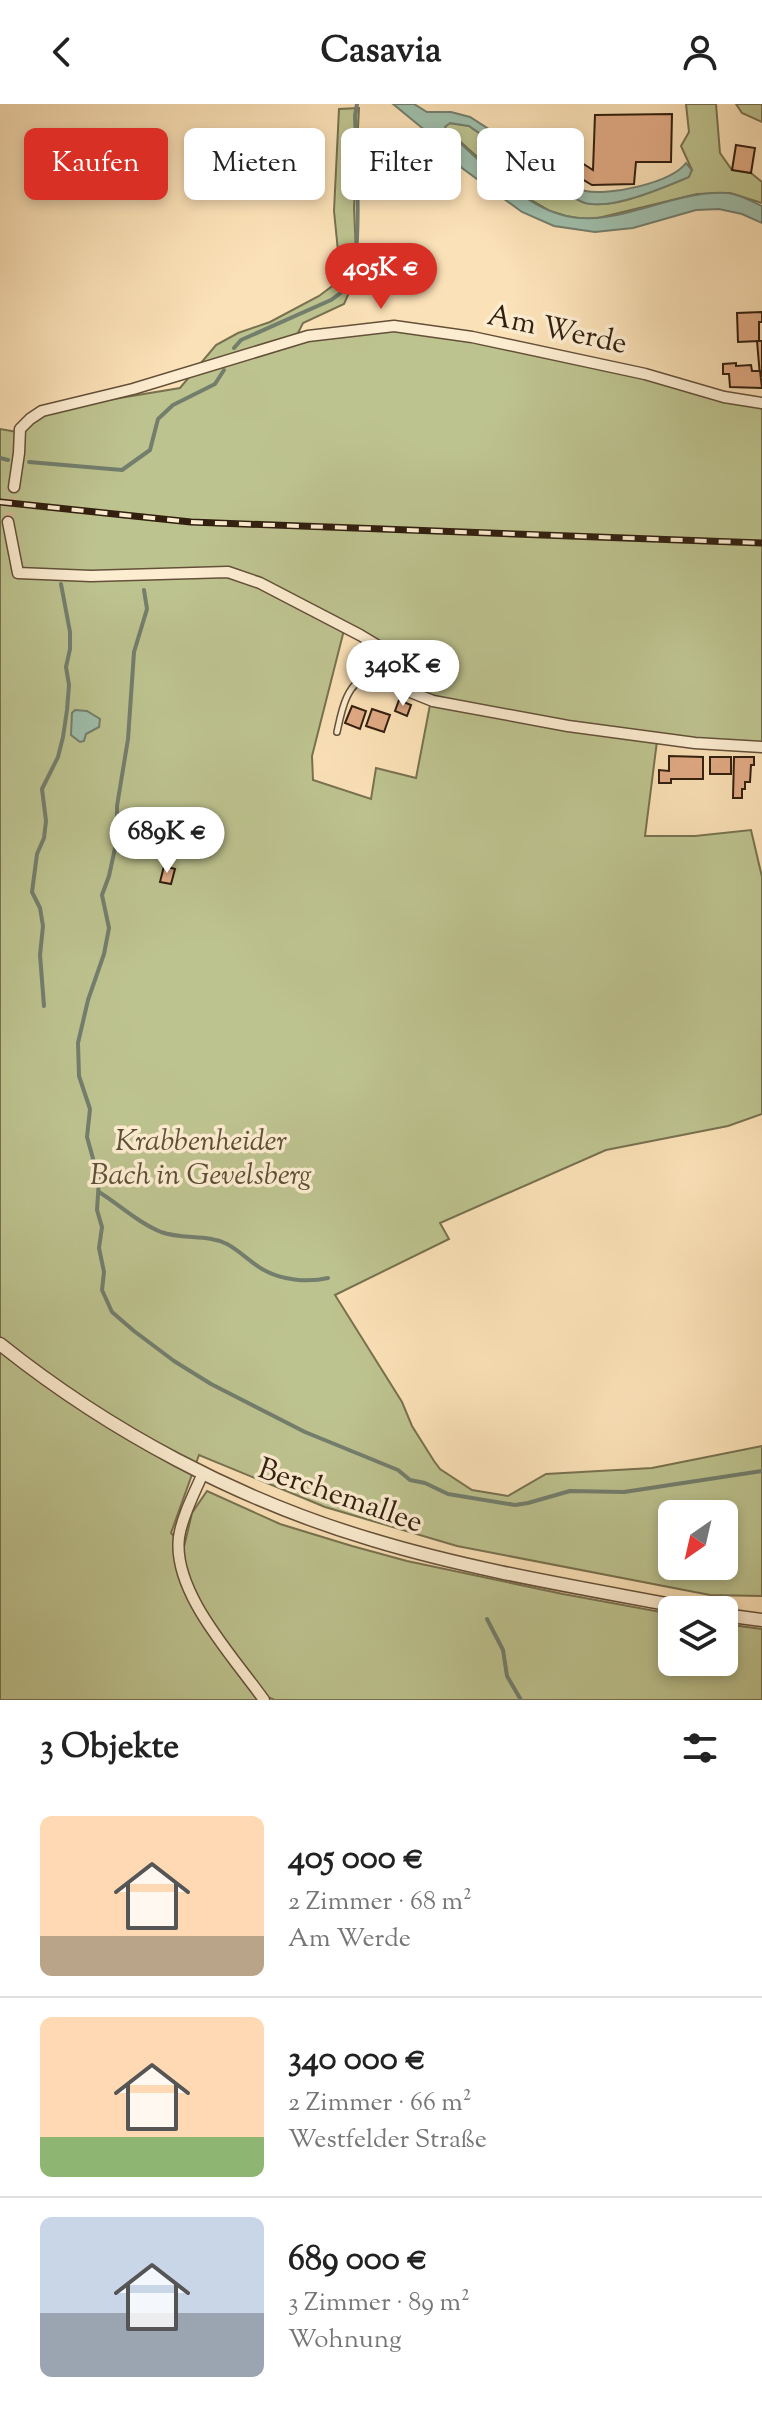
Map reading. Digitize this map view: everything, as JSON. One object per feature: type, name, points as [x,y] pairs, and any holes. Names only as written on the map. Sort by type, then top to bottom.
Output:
[{"type":"street","name":"Am Werde","points":[[14,487],[20,429],[42,411],[133,389],[308,336],[394,326],[486,340],[645,374],[724,397],[762,403]]},
{"type":"street","points":[[8,522],[18,573],[91,576],[228,572],[260,583],[373,642],[385,650],[408,691],[433,701],[568,726],[695,743],[762,747]]},
{"type":"street","name":"Berchemallee","points":[[0,1344],[87,1407],[160,1451],[292,1512],[416,1552],[658,1602]]},
{"type":"street","points":[[203,1473],[179,1535],[179,1558],[184,1579],[196,1607],[264,1700]]},
{"type":"street","points":[[738,1617],[762,1620]]},
{"type":"lane","points":[[337,732],[344,703],[359,682],[368,677],[403,683]]},
{"type":"green space","points":[[686,104],[716,104],[720,153],[732,170],[751,173],[762,182],[762,203],[730,193],[697,194],[590,220],[550,211],[531,200],[612,203],[654,190],[692,170],[681,146],[689,132]]},
{"type":"green space","points":[[736,104],[762,104],[762,122],[742,113]]},
{"type":"green space","name":"Krabbenheider Bach in Gevelsberg","points":[[359,108],[358,128],[341,128],[341,200],[354,200],[357,275],[344,304],[303,323],[296,337],[394,328],[473,340],[762,404],[762,744],[642,734],[504,713],[427,695],[404,677],[389,651],[262,581],[229,575],[259,586],[344,630],[312,756],[313,780],[371,799],[376,768],[416,778],[430,705],[657,741],[645,836],[695,836],[751,830],[762,877],[762,1114],[728,1126],[606,1150],[440,1223],[449,1239],[335,1295],[402,1402],[412,1426],[434,1461],[440,1469],[472,1490],[508,1496],[546,1474],[652,1468],[762,1446],[762,1596],[710,1595],[457,1546],[325,1507],[199,1455],[171,1533],[184,1547],[192,1513],[207,1491],[280,1524],[407,1561],[658,1611],[658,1676],[738,1676],[738,1626],[762,1629],[762,1700],[0,1700],[0,429],[17,432],[35,417],[77,405],[180,388],[216,345],[238,333],[270,322],[335,284],[339,261],[334,211],[339,109]]},
{"type":"green space","points":[[449,123],[469,126],[477,132],[477,157],[461,142],[461,128],[444,127]]},
{"type":"shaded area","points":[[393,104],[414,104],[427,112],[451,112],[470,117],[487,128],[477,128],[477,132],[469,126],[450,123],[446,128],[422,128]]},
{"type":"shaded area","points":[[461,144],[477,159],[477,179],[462,168]]},
{"type":"shaded area","points":[[686,163],[692,170],[689,177],[637,197],[609,203],[579,200],[584,200],[584,190],[609,192],[654,182]]},
{"type":"shaded area","points":[[708,193],[728,193],[762,206],[762,223],[719,209],[696,210],[633,228],[595,232],[554,226],[522,212],[506,200],[529,200],[550,211],[585,218],[625,213]]},
{"type":"shaded area","points":[[75,710],[87,711],[100,719],[99,727],[86,734],[84,741],[80,742],[71,735],[72,713]]},
{"type":"building","points":[[672,114],[671,162],[636,162],[634,184],[592,185],[584,180],[584,164],[593,170],[595,115]]},
{"type":"building","points":[[736,145],[755,148],[751,173],[732,170]]},
{"type":"building","points":[[762,312],[759,341],[738,342],[737,313]]},
{"type":"building","points":[[757,341],[762,341],[762,376],[760,376]]},
{"type":"building","points":[[736,363],[736,366],[751,365],[752,371],[760,371],[762,388],[730,387],[729,374],[723,374],[723,364]]},
{"type":"building","points":[[399,700],[411,705],[407,716],[395,711]]},
{"type":"building","points":[[352,706],[366,711],[360,729],[345,723]]},
{"type":"building","points":[[372,709],[390,715],[384,732],[366,726]]},
{"type":"building","points":[[669,756],[703,757],[703,779],[671,779],[671,783],[659,783],[659,770],[669,771]]},
{"type":"building","points":[[710,757],[731,757],[731,774],[710,774]]},
{"type":"building","points":[[734,757],[754,757],[750,782],[745,782],[742,798],[733,798]]},
{"type":"building","points":[[164,866],[175,869],[171,884],[160,882]]},
{"type":"waterway","points":[[234,348],[241,340],[331,300],[349,284],[356,253],[357,104]]},
{"type":"waterway","points":[[29,462],[122,470],[150,450],[158,419],[173,405],[215,384],[224,370]]},
{"type":"waterway","points":[[0,458],[8,460]]},
{"type":"waterway","points":[[44,1006],[40,955],[43,926],[40,908],[32,892],[37,854],[44,838],[46,821],[42,789],[58,757],[67,710],[69,685],[66,667],[70,632],[61,584]]},
{"type":"waterway","points":[[144,590],[147,609],[134,652],[128,739],[117,806],[117,839],[102,895],[109,928],[78,1043],[79,1076],[90,1109],[87,1137],[99,1180],[97,1210],[102,1227],[99,1248],[104,1272],[102,1290],[112,1312],[174,1361],[211,1384],[305,1432],[448,1494],[515,1505],[570,1491],[624,1492],[762,1471]]},
{"type":"waterway","points":[[99,1192],[161,1232],[219,1241],[277,1276],[303,1280],[328,1278]]},
{"type":"waterway","points":[[487,1619],[503,1650],[507,1676],[521,1700]]},
{"type":"tunnel","points":[[8,522],[14,487]]},
{"type":"railway","points":[[0,502],[191,522],[762,543]]}]
